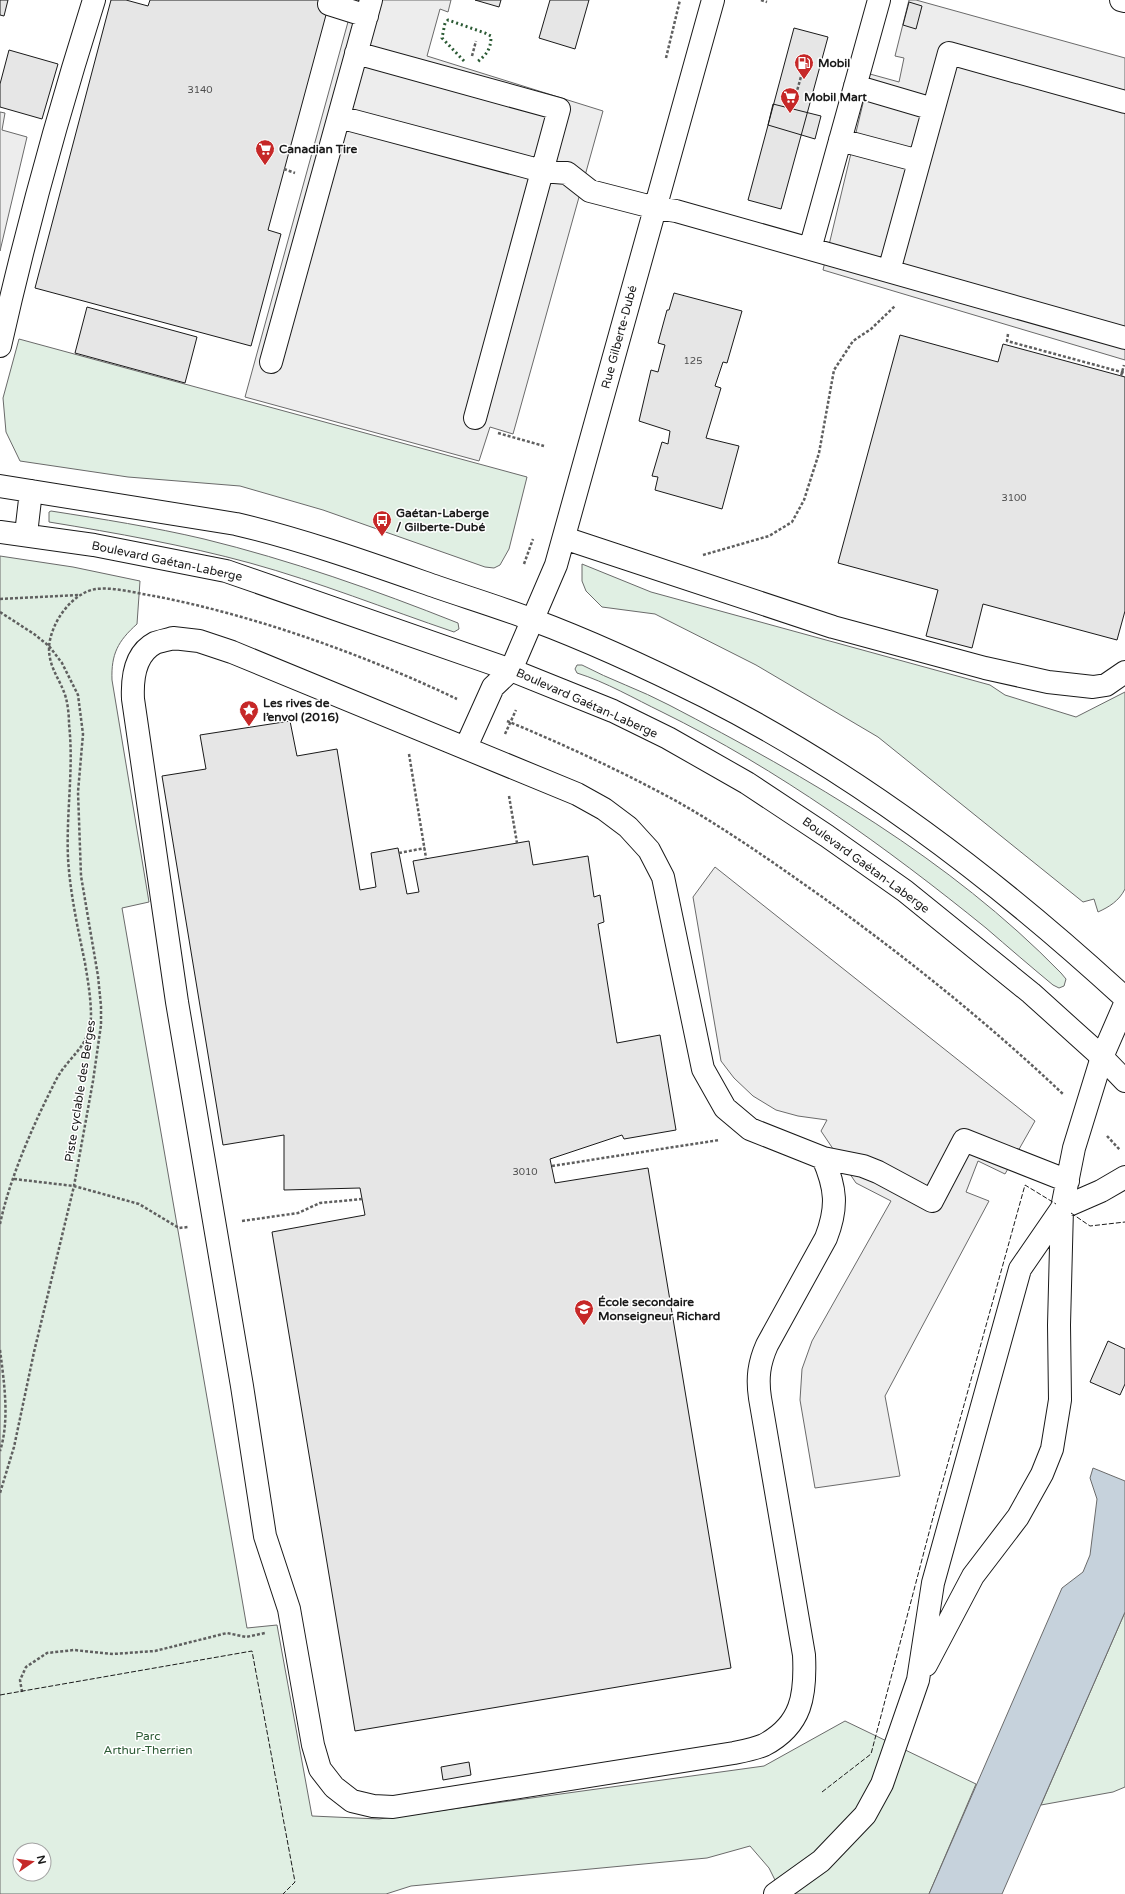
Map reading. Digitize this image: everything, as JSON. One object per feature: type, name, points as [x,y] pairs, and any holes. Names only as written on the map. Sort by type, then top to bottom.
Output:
[{"type":"main road","points":[[0,346],[17,269],[94,0]]},
{"type":"main road","name":"Rue Gilberte-Dubé","points":[[512,670],[532,619],[556,565],[713,0]]},
{"type":"main road","points":[[810,249],[879,0]]},
{"type":"main road","points":[[1121,0],[1125,1]]},
{"type":"main road","points":[[271,362],[369,8],[328,4]]},
{"type":"main road","points":[[356,53],[559,109],[475,418]]},
{"type":"main road","points":[[889,271],[949,53],[1125,102]]},
{"type":"main road","points":[[855,86],[933,109]]},
{"type":"main road","points":[[339,116],[542,171],[567,174],[590,191],[656,208],[676,211],[1125,338]]},
{"type":"main road","points":[[840,140],[919,161]]},
{"type":"main road","points":[[0,486],[236,524],[260,530],[390,570],[532,619],[620,656],[705,696],[779,737],[874,797],[1021,907],[1068,946],[1125,998]]},
{"type":"main road","points":[[26,534],[31,491]]},
{"type":"main road","name":"Boulevard Gaétan-Laberge","points":[[0,532],[26,534],[94,545],[226,571],[512,670],[607,708],[668,738],[747,783],[859,859],[982,952],[1013,981],[1030,993],[1102,1057],[1125,1081]]},
{"type":"main road","points":[[564,538],[833,627],[985,668],[1048,682],[1093,687],[1106,685],[1125,672]]},
{"type":"main road","points":[[823,1158],[832,1178],[835,1202],[831,1224],[826,1238],[767,1345],[760,1362],[758,1381],[804,1655],[806,1682],[798,1713],[784,1733],[762,1745],[734,1753],[393,1807],[373,1806],[352,1801],[334,1787],[320,1769],[313,1745],[289,1609],[265,1536],[242,1386],[177,1002],[133,699],[132,677],[140,656],[154,644],[173,638],[199,641],[232,652],[420,730],[466,747],[577,794],[604,809],[633,832],[649,850],[663,877],[703,1069],[725,1108],[750,1129],[823,1158],[868,1168],[932,1201],[964,1140],[1068,1180]]},
{"type":"main road","points":[[466,747],[493,687],[512,670]]},
{"type":"main road","points":[[775,1894],[821,1861],[865,1815],[882,1784],[918,1680],[974,1576],[1018,1518],[1042,1474],[1052,1448],[1060,1400],[1059,1325],[1062,1208],[1074,1148],[1102,1057],[1125,1004]]},
{"type":"main road","points":[[918,1680],[933,1583],[1020,1270],[1062,1208],[1101,1191],[1125,1177]]},
{"type":"path","points":[[665,62],[680,0]]},
{"type":"path","points":[[760,0],[767,2]]},
{"type":"path","points":[[792,109],[802,73]]},
{"type":"path","points":[[284,169],[294,172]]},
{"type":"path","points":[[698,556],[769,536],[792,522],[804,500],[819,453],[834,370],[853,341],[871,329],[895,306]]},
{"type":"path","points":[[1007,341],[1124,372],[1121,376]]},
{"type":"path","points":[[495,432],[544,446]]},
{"type":"path","points":[[0,599],[79,595]]},
{"type":"path","name":"Piste cyclable des Berges","points":[[0,612],[34,634],[49,646],[70,676],[78,695],[83,734],[78,792],[81,876],[101,1006],[101,1025],[93,1081],[74,1186],[34,1352],[14,1447],[0,1493]]},
{"type":"path","points":[[0,1224],[14,1178],[46,1101],[62,1070],[80,1050],[89,1034],[91,1014],[88,985],[68,858],[70,728],[66,697],[52,670],[49,646]]},
{"type":"path","points":[[505,736],[516,710]]},
{"type":"path","points":[[505,720],[574,750],[639,782],[685,806],[758,851],[850,917],[936,982],[1057,1089]]},
{"type":"path","points":[[408,752],[426,858]]},
{"type":"path","points":[[508,790],[517,843]]},
{"type":"path","points":[[399,853],[425,848]]},
{"type":"path","points":[[1108,1138],[1125,1155]]},
{"type":"path","points":[[552,1166],[690,1144]]},
{"type":"path","points":[[14,1178],[74,1186],[139,1204],[179,1228]]},
{"type":"path","points":[[238,1222],[298,1213],[320,1203],[362,1199]]},
{"type":"path","points":[[0,1350],[5,1410],[0,1451]]},
{"type":"path","points":[[22,1692],[20,1680],[26,1667],[47,1653],[74,1650],[113,1654],[155,1651],[227,1633],[246,1636],[293,1629]]},
{"type":"green space","points":[[19,339],[527,477],[509,549],[500,565],[494,568],[485,567],[323,510],[240,486],[128,477],[20,461],[6,432],[3,398]]},
{"type":"green space","points":[[51,511],[166,531],[204,539],[268,556],[364,587],[427,611],[458,623],[459,629],[454,632],[327,587],[250,563],[150,540],[49,522],[49,512]]},
{"type":"green space","name":"Parc Arthur-Therrien","points":[[0,556],[73,567],[140,581],[137,624],[120,642],[114,655],[112,680],[149,902],[122,908],[247,1628],[277,1625],[312,1816],[379,1819],[764,1766],[845,1721],[976,1784],[929,1894],[782,1894],[769,1868],[750,1846],[707,1858],[411,1886],[386,1894],[0,1894]]},
{"type":"green space","points":[[582,564],[651,592],[990,685],[1005,695],[1076,717],[1125,692],[1125,889],[1123,893],[1113,903],[1098,912],[1094,899],[1083,902],[878,737],[756,665],[655,614],[602,607],[586,591],[582,581]]},
{"type":"green space","points":[[577,665],[582,665],[658,700],[721,733],[774,762],[876,824],[925,857],[973,893],[1018,932],[1061,973],[1066,979],[1064,986],[1059,988],[1053,985],[986,928],[910,868],[830,811],[748,758],[705,734],[620,691],[577,673],[575,669]]},
{"type":"green space","points":[[1125,1612],[1125,1787],[1113,1792],[1041,1805]]},
{"type":"shaded area","points":[[354,0],[451,0],[448,12],[440,9],[427,56],[603,111],[513,434],[490,427],[479,461],[245,397]]},
{"type":"shaded area","points":[[909,0],[916,0],[1125,58],[1125,360],[823,270],[870,74],[899,82],[904,58],[895,56]]},
{"type":"shaded area","points":[[0,112],[5,113],[2,130],[27,137],[0,251]]},
{"type":"shaded area","points":[[715,867],[1035,1121],[1005,1174],[978,1161],[966,1192],[989,1201],[885,1396],[900,1476],[815,1488],[800,1400],[802,1369],[812,1341],[891,1201],[856,1183],[821,1131],[827,1120],[798,1116],[776,1110],[753,1096],[734,1078],[721,1061],[693,897]]},
{"type":"shaded area","points":[[1093,1468],[1125,1481],[1125,1612],[1002,1894],[929,1894],[1062,1588],[1083,1572],[1090,1555],[1097,1499],[1090,1478]]},
{"type":"building","points":[[0,0],[8,0],[4,16],[0,15]]},
{"type":"building","points":[[111,0],[126,0],[148,6],[150,0],[330,0],[268,230],[281,234],[251,346],[35,288]]},
{"type":"building","points":[[475,0],[501,0],[499,7]]},
{"type":"building","points":[[550,0],[589,0],[575,49],[539,38]]},
{"type":"building","points":[[909,2],[922,6],[916,29],[903,25]]},
{"type":"building","points":[[794,28],[828,37],[781,209],[748,200]]},
{"type":"building","points":[[9,50],[58,64],[42,119],[0,107],[0,84]]},
{"type":"building","points":[[773,104],[821,116],[815,139],[768,125]]},
{"type":"building","points":[[674,293],[742,311],[727,363],[723,362],[715,386],[721,388],[706,438],[739,446],[722,509],[655,490],[658,477],[652,476],[662,442],[668,444],[670,431],[639,421],[651,370],[658,372],[665,345],[658,343],[667,310],[669,310]]},
{"type":"building","points":[[87,307],[197,337],[185,383],[75,353]]},
{"type":"building","points":[[900,335],[998,362],[1003,344],[1125,377],[1125,611],[1117,640],[983,604],[972,648],[926,636],[938,590],[838,563]]},
{"type":"building","points":[[290,721],[297,756],[337,749],[360,890],[376,887],[371,853],[398,848],[407,894],[419,892],[413,861],[529,841],[533,865],[588,856],[594,897],[600,895],[604,922],[598,924],[617,1043],[660,1035],[676,1130],[624,1139],[622,1135],[550,1159],[555,1183],[648,1168],[731,1668],[355,1731],[272,1232],[365,1215],[360,1188],[284,1190],[284,1135],[223,1145],[162,776],[206,769],[200,735]]},
{"type":"building","points":[[1108,1341],[1125,1349],[1125,1384],[1120,1395],[1090,1382]]},
{"type":"building","points":[[469,1762],[471,1775],[443,1780],[441,1767]]},
{"type":"hedge","points":[[464,61],[442,38],[445,23],[448,20],[491,36],[490,45],[487,52],[476,63]]},
{"type":"fence","points":[[822,1792],[871,1754],[936,1506],[1025,1185],[1056,1204]]},
{"type":"fence","points":[[1071,1213],[1090,1226],[1125,1222]]},
{"type":"fence","points":[[0,1695],[252,1651],[295,1882],[283,1894]]},
{"type":"place","name":"Mobil","points":[[804,80]]},
{"type":"place","name":"Mobil Mart","points":[[790,114]]},
{"type":"place","name":"Canadian Tire","points":[[265,166]]},
{"type":"place","name":"Gaétan-Laberge / Gilberte-Dubé","points":[[382,537]]},
{"type":"place","name":"Les rives de l’envol (2016)","points":[[249,727]]},
{"type":"place","name":"École secondaire Monseigneur Richard","points":[[584,1326]]}]
